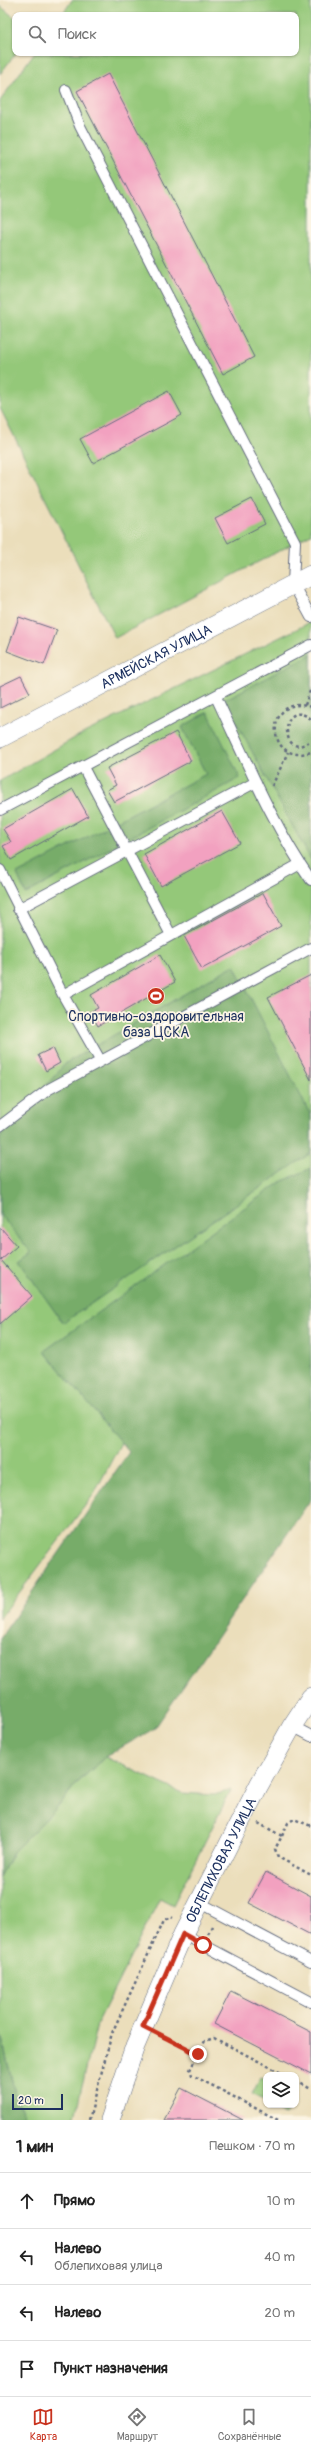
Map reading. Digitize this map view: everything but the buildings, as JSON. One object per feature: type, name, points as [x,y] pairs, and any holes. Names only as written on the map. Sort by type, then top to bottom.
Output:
[{"type":"street","name":"АРМЕЙСКАЯ УЛИЦА","points":[[0,738],[311,575]]},
{"type":"street","name":"ОБЛЕПИХОВАЯ УЛИЦА","points":[[111,2120],[143,2026],[185,1930],[292,1726],[311,1697]]},
{"type":"lane","points":[[66,90],[80,126],[295,542],[293,584],[311,617]]},
{"type":"lane","points":[[0,810],[216,697],[311,645]]},
{"type":"lane","points":[[216,697],[256,782],[300,864],[311,880]]},
{"type":"lane","points":[[83,767],[172,935]]},
{"type":"lane","points":[[18,909],[256,782]]},
{"type":"lane","points":[[63,995],[300,864]]},
{"type":"lane","points":[[0,870],[18,909],[63,995],[100,1060]]},
{"type":"lane","points":[[0,1126],[49,1089],[100,1060],[311,948]]},
{"type":"lane","points":[[292,1726],[311,1736]]},
{"type":"lane","points":[[200,1903],[311,1962]]},
{"type":"lane","points":[[185,1930],[203,1945],[311,2002]]},
{"type":"path","points":[[304,705],[311,688]]},
{"type":"path","points":[[311,707],[297,705],[282,712],[275,725],[278,741],[288,752],[296,755],[311,752]]},
{"type":"path","points":[[311,720],[303,715],[294,716],[287,723],[285,732],[289,740],[297,744],[302,744],[311,740]]},
{"type":"path","points":[[266,800],[288,752]]},
{"type":"path","points":[[244,1816],[282,1836]]},
{"type":"path","points":[[311,1826],[294,1819],[288,1823],[275,1849],[278,1857],[311,1874]]},
{"type":"path","points":[[203,1945],[219,1913]]},
{"type":"path","points":[[90,2120],[112,2033],[164,1920],[170,1917],[185,1930]]},
{"type":"path","points":[[143,2026],[198,2054]]},
{"type":"path","points":[[278,2120],[192,2076],[190,2070],[205,2041],[214,2038],[279,2072]]},
{"type":"path","points":[[299,2083],[311,2089]]},
{"type":"green space","points":[[72,0],[311,0],[311,534],[115,638],[0,408],[0,101],[32,56],[299,56],[299,12],[64,12]]},
{"type":"green space","points":[[0,6],[12,16],[12,56],[14,56],[0,74]]},
{"type":"green space","name":"Спортивно-оздоровительная база ЦСКА","points":[[311,622],[311,1211],[124,1437],[94,1494],[0,1618],[0,781],[78,736]]},
{"type":"green space","points":[[311,654],[311,860],[224,700]]},
{"type":"green space","points":[[208,712],[240,778],[26,894],[17,874],[206,774],[182,727]]},
{"type":"green space","points":[[234,965],[311,1116],[311,1153],[63,1323],[19,1261],[31,1252],[0,1215],[0,1137],[66,1063]]},
{"type":"green space","points":[[311,1168],[311,1499],[155,1728],[105,1757],[75,1785],[57,1808],[13,1852],[0,1877],[0,1638],[129,1452],[44,1351],[279,1183]]},
{"type":"green space","points":[[105,1757],[182,1793],[214,1795],[231,1790],[173,1905],[160,1898],[97,2024],[74,2120],[26,2120],[16,2098],[0,2030],[0,1877],[13,1852],[57,1808],[75,1785]]},
{"type":"green space","points":[[0,2030],[16,2098],[26,2120],[0,2120]]},
{"type":"green space","points":[[261,2077],[263,2078],[263,2100],[252,2094]]},
{"type":"green space","points":[[276,2108],[289,2108],[285,2115],[279,2113]]},
{"type":"place","name":"Спортивно-оздоровительная база ЦСКА","points":[[156,996]]},
{"type":"route","points":[[198,2054],[143,2026],[183,1934],[203,1945]]}]
